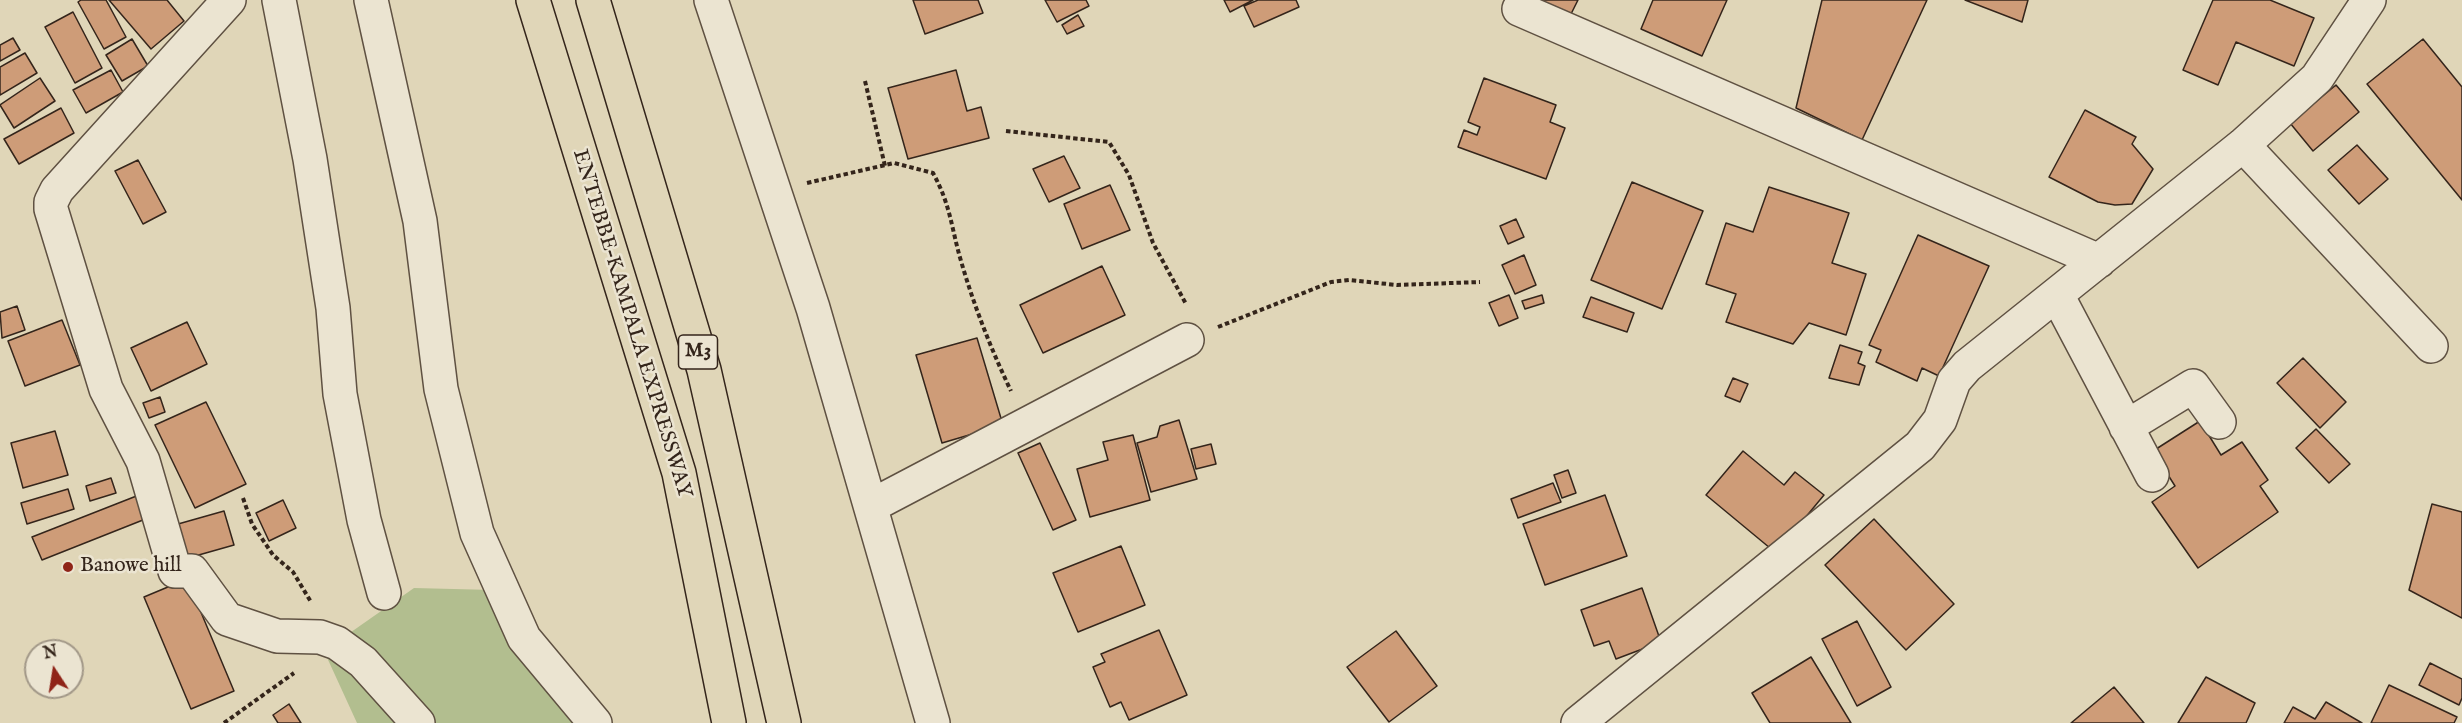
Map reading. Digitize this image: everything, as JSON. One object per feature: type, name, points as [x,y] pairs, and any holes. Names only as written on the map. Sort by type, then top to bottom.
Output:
[{"type":"highway","name":"ENTEBBE–KAMPALA EXPRESSWAY","points":[[532,0],[679,473],[727,711]]},
{"type":"highway","name":"M3","points":[[593,0],[704,370],[783,716]]},
{"type":"street","points":[[229,0],[57,190],[51,202],[51,209],[106,388],[143,461],[175,571],[192,572],[227,619],[277,636],[321,637],[337,643],[363,662],[418,723]]},
{"type":"street","points":[[279,0],[310,159],[333,308],[340,394],[364,520],[384,593]]},
{"type":"street","points":[[371,0],[420,221],[441,389],[477,533],[524,638],[593,721]]},
{"type":"street","points":[[711,0],[813,308],[933,723]]},
{"type":"street","points":[[1578,723],[1920,446],[1941,420],[1954,381],[1967,366],[2243,145],[2317,78],[2369,0]]},
{"type":"street","points":[[1519,9],[2099,261]]},
{"type":"street","points":[[2243,145],[2431,346]]},
{"type":"street","points":[[2056,295],[2152,476]]},
{"type":"street","points":[[871,506],[1195,337]]},
{"type":"street","points":[[2126,427],[2193,386],[2219,422]]},
{"type":"path","points":[[865,81],[885,165]]},
{"type":"path","points":[[1006,131],[1109,142],[1129,175],[1153,243],[1195,337],[1330,282],[1349,280],[1397,285],[1480,282]]},
{"type":"path","points":[[774,190],[894,163],[933,173],[947,199],[960,258],[978,315],[1027,424]]},
{"type":"path","points":[[224,723],[295,672],[321,637],[320,617],[293,572],[273,555],[252,524],[243,498]]},
{"type":"green space","points":[[414,588],[493,590],[584,723],[357,723],[324,651]]},
{"type":"building","points":[[106,0],[126,37],[104,49],[78,2]]},
{"type":"building","points":[[109,0],[167,0],[184,21],[151,49]]},
{"type":"building","points":[[913,0],[978,0],[983,13],[925,34]]},
{"type":"building","points":[[1045,0],[1086,0],[1089,6],[1057,22]]},
{"type":"building","points":[[1224,0],[1253,0],[1230,12]]},
{"type":"building","points":[[1258,0],[1296,0],[1299,7],[1254,27],[1244,6]]},
{"type":"building","points":[[1523,0],[1578,0],[1570,16]]},
{"type":"building","points":[[1653,0],[1727,0],[1702,56],[1641,29]]},
{"type":"building","points":[[1822,0],[1927,0],[1862,140],[1796,108]]},
{"type":"building","points":[[1965,0],[2028,0],[2022,22]]},
{"type":"building","points":[[2213,0],[2270,0],[2314,18],[2294,66],[2236,42],[2218,85],[2183,70]]},
{"type":"building","points":[[73,12],[102,68],[75,83],[45,27]]},
{"type":"building","points":[[1078,15],[1084,26],[1067,34],[1062,25]]},
{"type":"building","points":[[13,38],[20,50],[0,61],[0,45]]},
{"type":"building","points":[[132,39],[148,66],[122,81],[106,55]]},
{"type":"building","points":[[2423,39],[2462,87],[2462,200],[2367,84]]},
{"type":"building","points":[[25,53],[37,73],[0,95],[0,67]]},
{"type":"building","points":[[111,70],[123,92],[86,113],[73,90]]},
{"type":"building","points":[[956,70],[967,111],[981,107],[989,138],[908,159],[888,88]]},
{"type":"building","points":[[40,78],[55,101],[14,128],[0,105]]},
{"type":"building","points":[[1484,78],[1556,105],[1550,122],[1565,128],[1546,179],[1458,147],[1464,130],[1477,135],[1480,127],[1468,122]]},
{"type":"building","points":[[2336,85],[2359,112],[2313,151],[2290,123]]},
{"type":"building","points":[[61,108],[74,133],[19,164],[4,139]]},
{"type":"building","points":[[2085,110],[2136,137],[2132,144],[2153,169],[2132,204],[2115,205],[2098,202],[2049,177]]},
{"type":"building","points":[[2357,145],[2388,179],[2359,204],[2328,170]]},
{"type":"building","points":[[1064,156],[1080,188],[1049,202],[1033,169]]},
{"type":"building","points":[[138,160],[166,212],[143,224],[115,171]]},
{"type":"building","points":[[1632,182],[1703,211],[1662,309],[1591,280]]},
{"type":"building","points":[[1110,185],[1130,230],[1082,249],[1064,204]]},
{"type":"building","points":[[1769,187],[1849,213],[1832,263],[1866,274],[1846,335],[1809,323],[1793,344],[1726,322],[1736,294],[1706,284],[1726,223],[1753,232]]},
{"type":"building","points":[[1516,219],[1524,237],[1508,244],[1500,226]]},
{"type":"building","points":[[1918,235],[1989,266],[1939,376],[1922,368],[1917,381],[1876,362],[1881,350],[1869,345]]},
{"type":"building","points":[[1524,255],[1536,285],[1515,294],[1502,265]]},
{"type":"building","points":[[1102,266],[1125,315],[1043,353],[1020,305]]},
{"type":"building","points":[[1509,295],[1518,318],[1499,326],[1489,303]]},
{"type":"building","points":[[1542,295],[1544,303],[1525,309],[1522,301]]},
{"type":"building","points":[[1591,297],[1634,313],[1627,332],[1583,317]]},
{"type":"building","points":[[17,306],[25,330],[2,338],[0,312]]},
{"type":"building","points":[[62,320],[80,365],[25,386],[8,341]]},
{"type":"building","points":[[187,322],[207,364],[151,391],[131,348]]},
{"type":"building","points":[[977,338],[1003,425],[942,443],[916,355]]},
{"type":"building","points":[[1840,345],[1862,352],[1858,363],[1865,366],[1859,385],[1829,378]]},
{"type":"building","points":[[2303,358],[2346,402],[2320,428],[2277,383]]},
{"type":"building","points":[[1733,378],[1748,384],[1740,402],[1725,396]]},
{"type":"building","points":[[160,397],[165,412],[149,418],[143,403]]},
{"type":"building","points":[[206,402],[246,484],[195,508],[155,425]]},
{"type":"building","points":[[1179,420],[1197,479],[1151,492],[1137,443],[1157,437],[1160,426]]},
{"type":"building","points":[[2200,421],[2221,455],[2242,442],[2268,480],[2260,486],[2278,512],[2198,568],[2152,502],[2175,486],[2153,451]]},
{"type":"building","points":[[2316,429],[2350,464],[2329,483],[2296,448]]},
{"type":"building","points":[[55,431],[68,475],[23,488],[11,443]]},
{"type":"building","points":[[1133,435],[1150,500],[1090,517],[1077,469],[1108,460],[1103,442]]},
{"type":"building","points":[[1040,443],[1076,520],[1053,530],[1018,453]]},
{"type":"building","points":[[1211,444],[1216,464],[1196,469],[1191,449]]},
{"type":"building","points":[[1743,451],[1784,485],[1795,472],[1824,495],[1776,553],[1706,495]]},
{"type":"building","points":[[1568,470],[1576,493],[1562,498],[1554,475]]},
{"type":"building","points":[[111,478],[116,493],[90,501],[86,486]]},
{"type":"building","points":[[1553,483],[1561,502],[1518,518],[1511,499]]},
{"type":"building","points":[[68,489],[74,509],[27,524],[21,503]]},
{"type":"building","points":[[139,495],[148,518],[42,560],[32,537]]},
{"type":"building","points":[[1605,495],[1627,556],[1545,585],[1523,524]]},
{"type":"building","points":[[283,500],[296,528],[269,541],[256,513]]},
{"type":"building","points":[[2432,504],[2462,512],[2462,618],[2409,590]]},
{"type":"building","points":[[224,511],[234,545],[181,560],[171,526]]},
{"type":"building","points":[[1874,519],[1954,604],[1906,650],[1825,565]]},
{"type":"building","points":[[1121,546],[1145,605],[1078,632],[1053,573]]},
{"type":"building","points":[[187,579],[234,691],[191,709],[144,597]]},
{"type":"building","points":[[1642,588],[1661,642],[1616,659],[1609,641],[1594,646],[1581,610]]},
{"type":"building","points":[[1857,621],[1891,687],[1857,706],[1822,639]]},
{"type":"building","points":[[1159,630],[1187,695],[1129,720],[1121,702],[1110,707],[1093,667],[1105,662],[1101,654]]},
{"type":"building","points":[[1396,631],[1437,686],[1389,722],[1347,667]]},
{"type":"building","points":[[1811,657],[1851,723],[1770,723],[1752,693]]},
{"type":"building","points":[[2430,663],[2462,679],[2462,698],[2459,705],[2419,685]]},
{"type":"building","points":[[2206,677],[2255,703],[2246,723],[2178,723]]},
{"type":"building","points":[[2389,685],[2457,717],[2454,723],[2371,723]]},
{"type":"building","points":[[2114,687],[2144,723],[2071,723]]},
{"type":"building","points":[[2326,702],[2362,723],[2284,723],[2293,707],[2315,719]]},
{"type":"building","points":[[289,704],[301,723],[278,723],[273,715]]},
{"type":"place","name":"Banowe hill","points":[[68,567]]}]
